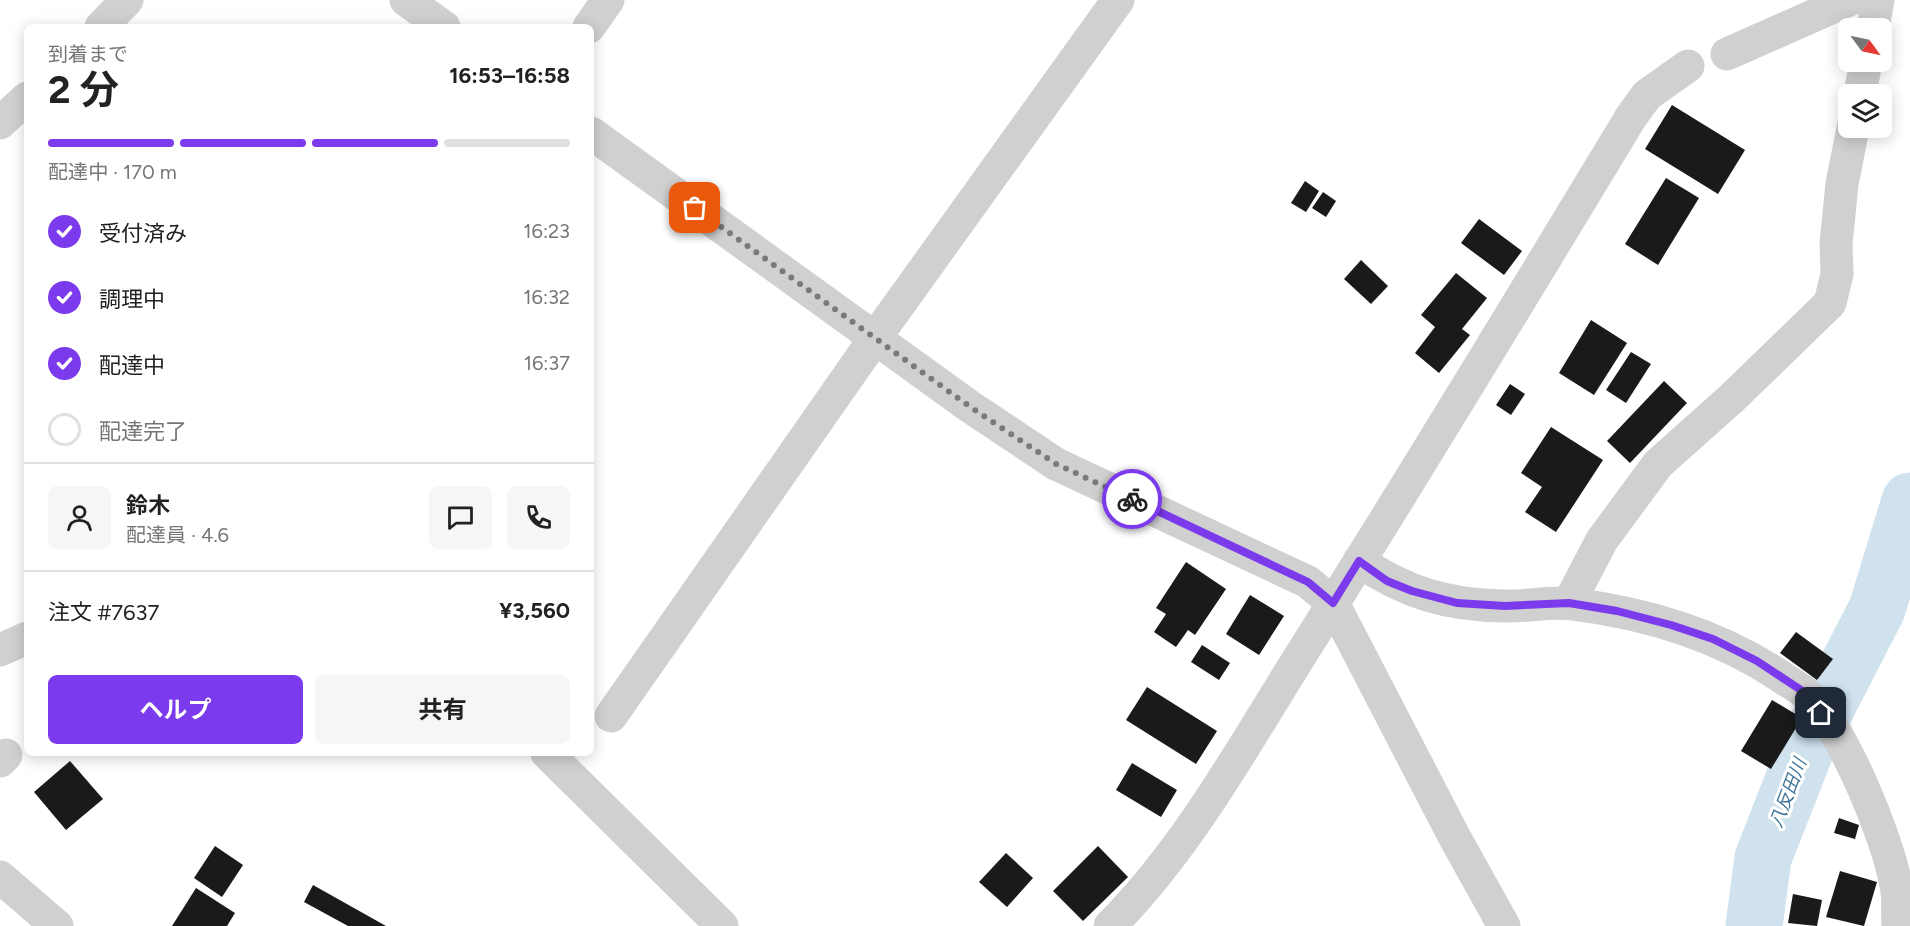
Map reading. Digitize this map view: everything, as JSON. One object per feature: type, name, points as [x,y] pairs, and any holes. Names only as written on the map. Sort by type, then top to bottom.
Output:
[{"type":"street","points":[[104,24],[128,0]]},
{"type":"street","points":[[406,0],[440,24]]},
{"type":"street","points":[[591,24],[608,0]]},
{"type":"street","points":[[611,716],[874,338],[1118,0]]},
{"type":"street","points":[[1726,54],[1849,0]]},
{"type":"street","points":[[1875,18],[1878,0]]},
{"type":"street","points":[[1110,926],[1142,894],[1171,857],[1427,454],[1631,117],[1647,95],[1688,66]]},
{"type":"street","points":[[0,123],[24,101]]},
{"type":"street","points":[[594,136],[969,406],[1056,464],[1308,582],[1333,603],[1449,828],[1504,926]]},
{"type":"street","points":[[1569,603],[1602,540],[1658,464],[1784,349],[1830,303],[1837,274],[1836,244],[1842,184],[1851,138]]},
{"type":"street","points":[[1359,561],[1387,581],[1412,591],[1457,603],[1505,606],[1569,603],[1617,611],[1671,625],[1713,639],[1757,661],[1807,694],[1835,732],[1863,787],[1884,842],[1897,887],[1898,926]]},
{"type":"street","points":[[0,650],[24,639]]},
{"type":"street","points":[[550,756],[722,926]]},
{"type":"street","points":[[0,877],[57,926]]},
{"type":"building","points":[[1672,105],[1745,150],[1718,194],[1645,149]]},
{"type":"building","points":[[1666,178],[1699,198],[1658,265],[1625,244]]},
{"type":"building","points":[[1305,181],[1319,191],[1306,212],[1291,203]]},
{"type":"building","points":[[1323,192],[1336,201],[1326,217],[1312,208]]},
{"type":"building","points":[[1479,219],[1522,251],[1504,275],[1461,243]]},
{"type":"building","points":[[1361,260],[1388,286],[1371,304],[1344,279]]},
{"type":"building","points":[[1456,273],[1487,298],[1462,329],[1470,335],[1439,373],[1415,353],[1435,327],[1421,315]]},
{"type":"building","points":[[1591,320],[1627,343],[1594,395],[1559,373]]},
{"type":"building","points":[[1631,352],[1651,364],[1626,403],[1606,390]]},
{"type":"building","points":[[1664,381],[1687,403],[1630,463],[1607,441]]},
{"type":"building","points":[[1510,384],[1525,394],[1511,415],[1496,405]]},
{"type":"building","points":[[1551,427],[1603,460],[1556,532],[1525,512],[1542,487],[1521,473]]},
{"type":"building","points":[[1186,562],[1226,589],[1195,635],[1188,630],[1176,647],[1154,632],[1166,614],[1156,608]]},
{"type":"building","points":[[1250,595],[1284,616],[1259,655],[1226,634]]},
{"type":"building","points":[[1796,632],[1833,659],[1817,680],[1780,653]]},
{"type":"building","points":[[1202,645],[1230,663],[1219,680],[1191,662]]},
{"type":"building","points":[[1147,687],[1217,731],[1196,764],[1126,720]]},
{"type":"building","points":[[1772,700],[1802,718],[1771,769],[1741,751]]},
{"type":"building","points":[[70,761],[103,799],[66,830],[34,792]]},
{"type":"building","points":[[1132,763],[1177,790],[1161,817],[1116,790]]},
{"type":"building","points":[[1839,818],[1859,825],[1855,839],[1834,833]]},
{"type":"building","points":[[215,846],[243,865],[222,897],[194,878]]},
{"type":"building","points":[[1098,846],[1128,877],[1083,921],[1053,891]]},
{"type":"building","points":[[1006,853],[1033,878],[1007,907],[979,882]]},
{"type":"building","points":[[1840,871],[1877,882],[1864,926],[1826,917]]},
{"type":"building","points":[[313,885],[386,926],[348,926],[304,902]]},
{"type":"building","points":[[196,888],[235,913],[227,926],[172,926]]},
{"type":"building","points":[[1793,894],[1822,900],[1817,926],[1788,923]]},
{"type":"waterway","name":"八反田川","points":[[1754,926],[1763,858],[1809,741],[1877,609],[1910,501]]},
{"type":"way so far","points":[[695,208],[969,406],[1056,464],[1132,499]]},
{"type":"route","points":[[1132,499],[1308,582],[1333,603],[1359,561],[1387,581],[1412,591],[1457,603],[1505,606],[1569,603],[1617,611],[1713,639],[1757,661],[1807,694],[1821,713]]}]
